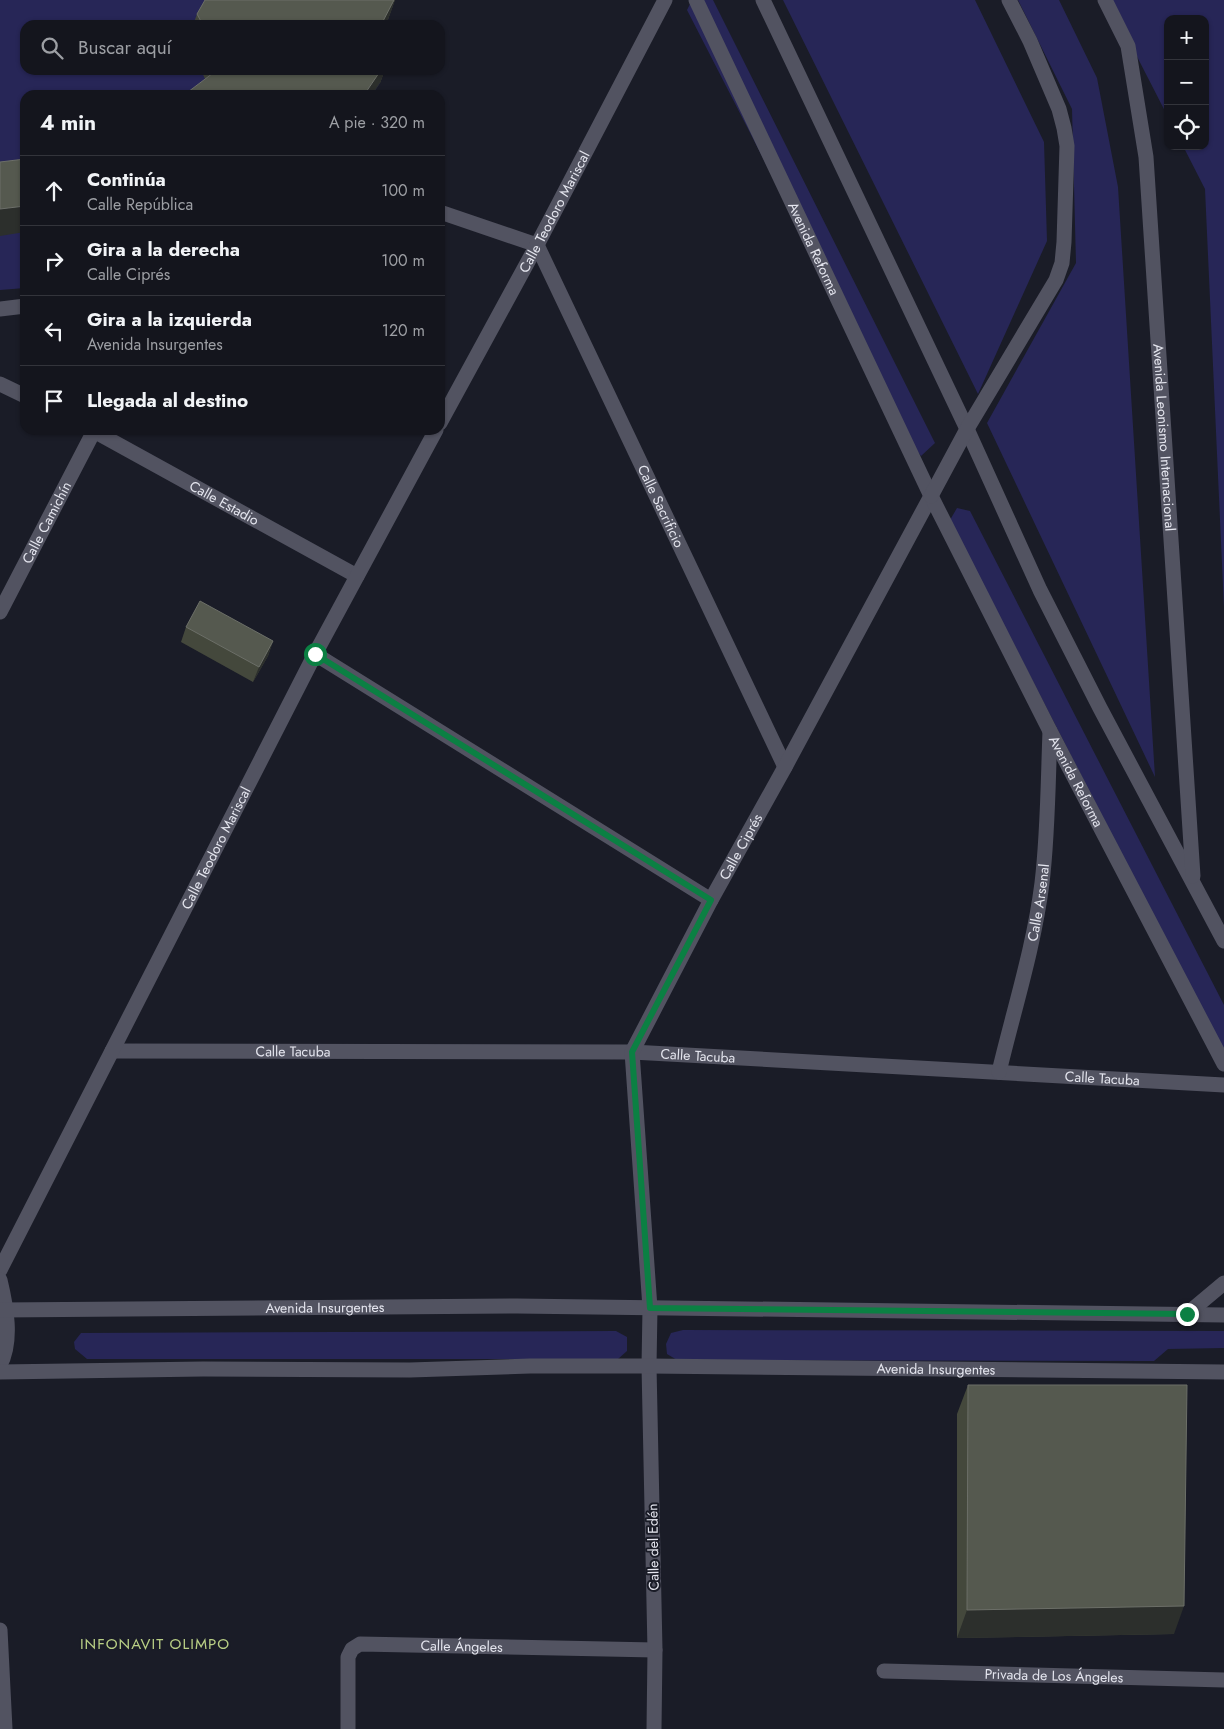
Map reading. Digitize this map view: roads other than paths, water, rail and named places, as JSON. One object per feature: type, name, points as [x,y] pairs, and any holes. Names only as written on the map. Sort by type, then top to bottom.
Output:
[{"type":"street","name":"Calle Teodoro Mariscal","points":[[445,414],[537,245],[665,0]]},
{"type":"street","name":"Avenida Reforma","points":[[696,0],[931,496],[1050,731],[1224,1064]]},
{"type":"street","points":[[763,0],[967,429],[1040,590],[1224,942]]},
{"type":"street","points":[[931,496],[967,429],[1056,280],[1062,263],[1066,146],[1064,128],[1059,109],[1030,41],[1009,0]]},
{"type":"street","name":"Avenida Leonismo Internacional","points":[[1105,0],[1128,46],[1146,157],[1194,882]]},
{"type":"street","points":[[445,214],[537,245]]},
{"type":"street","name":"Calle Sacrificio","points":[[537,245],[785,767]]},
{"type":"street","points":[[0,309],[20,307]]},
{"type":"street","points":[[0,384],[20,394]]},
{"type":"street","name":"Calle Camichín","points":[[0,612],[90,435]]},
{"type":"street","name":"Calle Estadio","points":[[102,435],[357,576]]},
{"type":"street","name":"Calle Teodoro Mariscal","points":[[0,1270],[315,654],[433,435]]},
{"type":"street","name":"Calle Ciprés","points":[[632,1052],[711,900],[931,496]]},
{"type":"street","points":[[315,654],[711,900]]},
{"type":"street","name":"Calle Arsenal","points":[[999,1072],[1030,950],[1042,884],[1047,821],[1050,731]]},
{"type":"street","name":"Calle Tacuba","points":[[112,1051],[632,1052],[1224,1085]]},
{"type":"street","points":[[632,1052],[650,1308],[649,1366]]},
{"type":"street","points":[[0,1280],[7,1329],[4,1358],[0,1365]]},
{"type":"street","points":[[1187,1314],[1224,1283]]},
{"type":"street","name":"Avenida Insurgentes","points":[[4,1310],[517,1306],[1224,1315]]},
{"type":"street","name":"Avenida Insurgentes","points":[[0,1372],[203,1369],[410,1370],[530,1366],[1224,1372]]},
{"type":"street","name":"Calle del Edén","points":[[649,1366],[655,1650],[654,1729]]},
{"type":"street","points":[[0,1630],[5,1729]]},
{"type":"street","name":"Calle Ángeles","points":[[348,1729],[348,1657],[352,1648],[360,1644],[655,1650]]},
{"type":"street","name":"Privada de Los Ángeles","points":[[884,1671],[1224,1680]]},
{"type":"district","name":"INFONAVIT OLIMPO","points":[[155,1644]]}]
